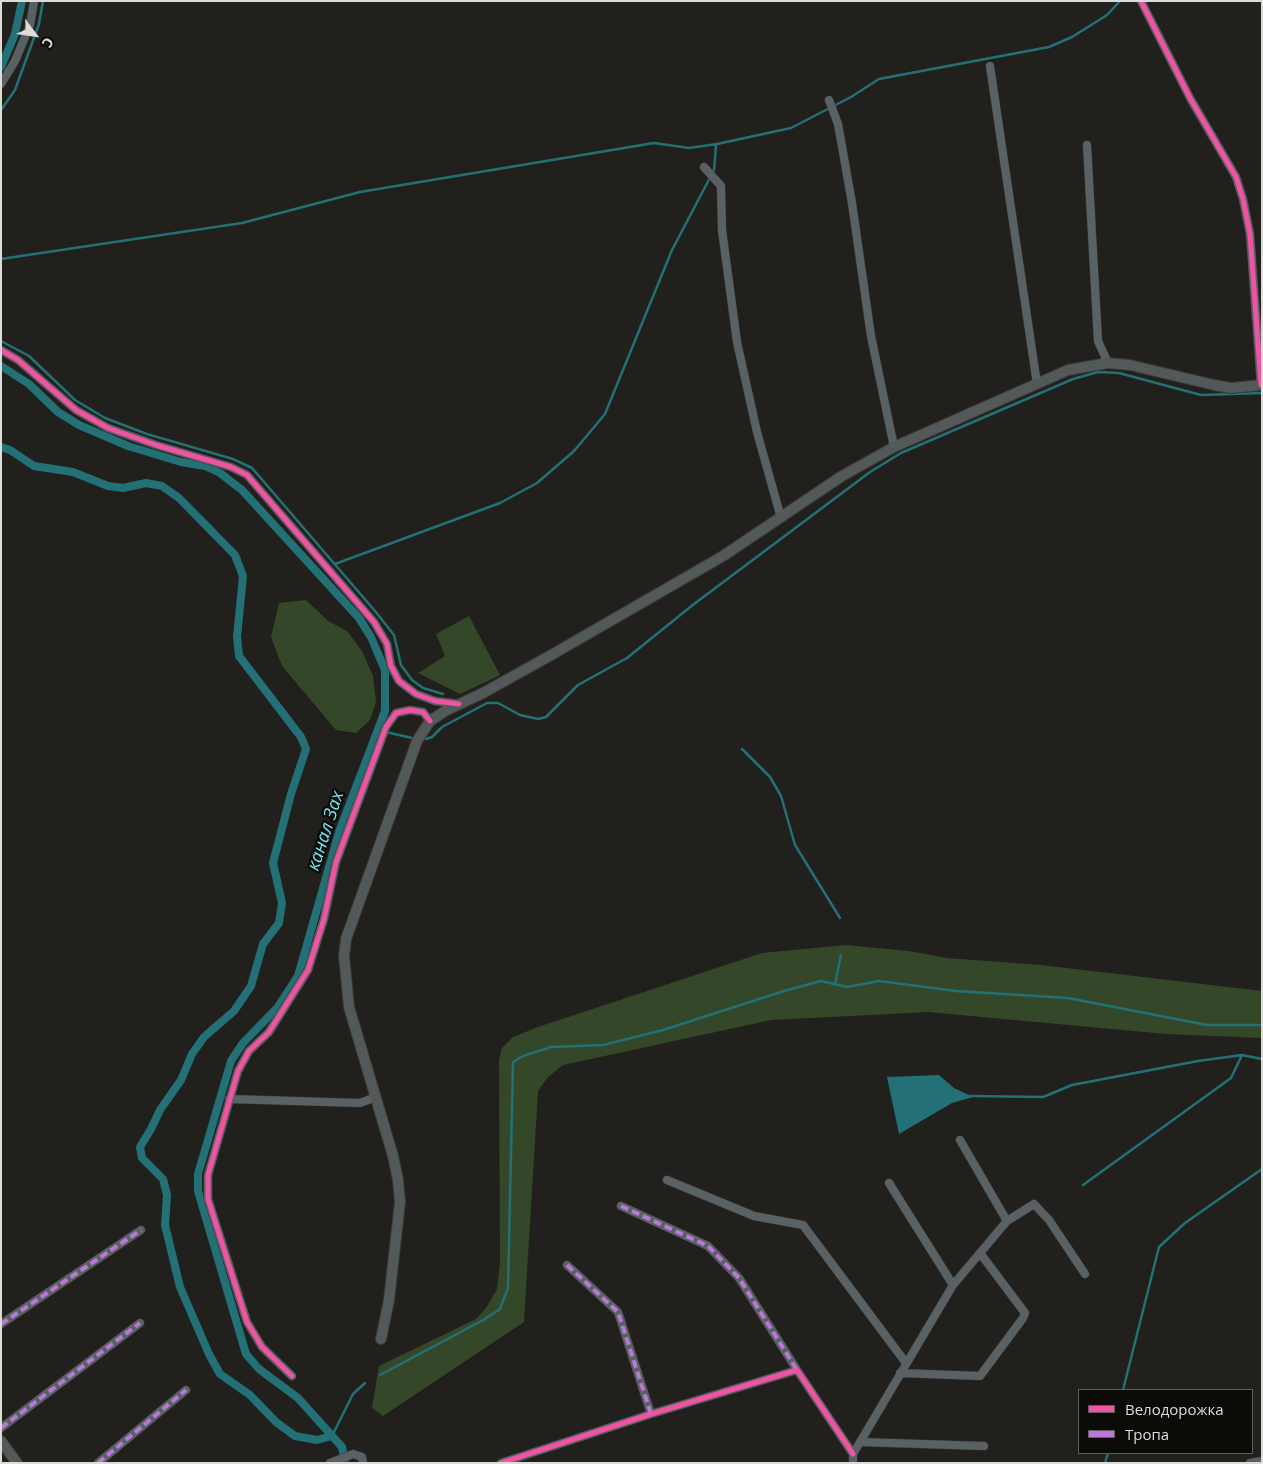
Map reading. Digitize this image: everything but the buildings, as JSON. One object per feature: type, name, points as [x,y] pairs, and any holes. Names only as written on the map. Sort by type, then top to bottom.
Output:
[{"type":"main road","points":[[382,1339],[389,1300],[400,1202],[398,1180],[393,1156],[349,1007],[344,956],[346,938],[417,741],[430,721],[445,711],[483,693],[553,654],[723,556],[842,476],[894,447],[1068,370],[1108,363],[1130,365],[1231,388],[1262,385]]},
{"type":"main road","points":[[1,1442],[17,1463]]},
{"type":"street","points":[[1,84],[15,61],[30,25],[34,1]]},
{"type":"street","points":[[1141,1],[1190,98],[1236,177],[1243,199],[1250,234],[1262,385]]},
{"type":"street","points":[[990,66],[1037,384]]},
{"type":"street","points":[[829,100],[838,124],[852,203],[871,336],[894,447]]},
{"type":"street","points":[[1087,145],[1098,342],[1108,363]]},
{"type":"street","points":[[704,167],[721,186],[722,230],[736,342],[757,432],[782,518]]},
{"type":"street","points":[[1,350],[18,360],[76,410],[108,428],[156,445],[231,467],[247,476],[374,622],[387,644],[391,666],[399,681],[416,694],[435,701],[459,704]]},
{"type":"street","points":[[423,712],[435,701]]},
{"type":"street","points":[[292,1376],[262,1347],[247,1322],[208,1199],[208,1175],[238,1071],[249,1051],[270,1032],[308,970],[324,919],[336,862],[386,727],[396,713],[410,710],[423,712],[430,721]]},
{"type":"street","points":[[229,1099],[360,1103],[376,1097]]},
{"type":"street","points":[[960,1140],[1007,1221]]},
{"type":"street","points":[[667,1180],[754,1216],[803,1225],[906,1363]]},
{"type":"street","points":[[889,1183],[953,1285]]},
{"type":"street","points":[[853,1463],[853,1454],[953,1285],[1007,1221],[1034,1204],[1049,1220],[1085,1274]]},
{"type":"street","points":[[621,1206],[708,1246],[739,1278],[853,1454]]},
{"type":"street","points":[[1,1324],[141,1230]]},
{"type":"street","points":[[900,1372],[980,1376],[1023,1318],[1025,1313],[980,1253]]},
{"type":"street","points":[[567,1265],[618,1312],[651,1414]]},
{"type":"street","points":[[1,1428],[140,1323]]},
{"type":"street","points":[[501,1463],[651,1414],[797,1370]]},
{"type":"street","points":[[98,1463],[186,1390]]},
{"type":"street","points":[[860,1442],[984,1446]]},
{"type":"street","points":[[333,1461],[353,1454],[362,1457],[363,1463]]},
{"type":"street","points":[[1250,1463],[1262,1461]]},
{"type":"green space","points":[[306,600],[328,621],[347,631],[362,651],[373,676],[376,702],[370,720],[356,733],[336,730],[282,666],[271,637],[279,603]]},
{"type":"green space","points":[[469,616],[500,675],[460,694],[418,673],[445,656],[436,634]]},
{"type":"green space","points":[[846,945],[909,951],[946,958],[1041,965],[1262,991],[1262,1038],[1166,1034],[928,1012],[771,1020],[563,1065],[548,1077],[538,1091],[524,1322],[383,1416],[372,1408],[379,1366],[476,1319],[486,1308],[497,1289],[500,1262],[499,1060],[502,1048],[513,1037],[762,953]]},
{"type":"water","points":[[939,1075],[954,1088],[973,1097],[952,1103],[899,1134],[887,1077]]},
{"type":"waterway","name":"канал Зах","points":[[1,67],[15,34],[22,1]]},
{"type":"waterway","points":[[1,110],[15,90],[39,24],[43,1]]},
{"type":"waterway","points":[[1,259],[242,223],[360,192],[654,143],[689,148],[791,128],[851,97],[879,79],[1049,47],[1072,37],[1107,15],[1120,1]]},
{"type":"waterway","points":[[335,564],[500,503],[537,483],[574,451],[605,414],[672,250],[714,170],[716,145]]},
{"type":"waterway","points":[[1,341],[29,356],[75,400],[105,418],[147,434],[233,459],[252,468],[394,635],[401,665],[412,680],[423,688],[443,694]]},
{"type":"waterway","name":"канал Зах","points":[[1,366],[29,384],[58,412],[79,425],[128,446],[181,462],[205,466],[220,473],[242,490],[359,618],[371,637],[385,670],[385,711],[339,832],[298,976],[278,1007],[243,1043],[231,1061],[198,1174],[198,1191],[246,1354],[259,1369],[298,1398],[342,1447],[345,1463]]},
{"type":"waterway","points":[[426,739],[432,737],[442,727],[487,703],[498,703],[520,715],[538,719],[546,717],[578,685],[627,658],[694,604],[870,472],[901,453],[1073,379],[1098,372],[1119,373],[1201,395],[1262,393]]},
{"type":"waterway","points":[[1,447],[10,450],[34,466],[73,472],[108,486],[123,488],[146,483],[162,486],[179,498],[235,555],[243,576],[237,637],[239,656],[301,737],[306,749],[291,794],[273,863],[282,903],[279,923],[263,944],[251,986],[234,1011],[204,1037],[192,1054],[181,1080],[160,1110],[140,1147],[142,1158],[163,1179],[167,1195],[165,1225],[180,1287],[209,1354],[220,1374],[250,1395],[276,1422],[295,1436],[317,1440],[332,1436]]},
{"type":"waterway","points":[[377,730],[412,738]]},
{"type":"waterway","points":[[742,749],[770,777],[781,796],[795,845],[840,918]]},
{"type":"waterway","points":[[835,984],[841,955]]},
{"type":"waterway","points":[[380,1375],[485,1319],[500,1309],[508,1288],[513,1062],[523,1056],[551,1047],[603,1045],[663,1030],[821,981],[847,987],[879,981],[956,991],[1068,998],[1207,1025],[1262,1025]]},
{"type":"waterway","points":[[969,1096],[1043,1097],[1072,1085],[1198,1061],[1242,1055],[1262,1059]]},
{"type":"waterway","points":[[1083,1185],[1231,1078],[1242,1055]]},
{"type":"waterway","points":[[1123,1389],[1159,1247],[1185,1223],[1262,1169]]},
{"type":"waterway","points":[[332,1436],[353,1394],[365,1383]]},
{"type":"waterway","points":[[1105,1463],[1108,1454]]},
{"type":"marked path","points":[[621,1206],[708,1246],[739,1278],[797,1370]]},
{"type":"marked path","points":[[1,1324],[141,1230]]},
{"type":"marked path","points":[[567,1265],[618,1312],[651,1414]]},
{"type":"marked path","points":[[1,1428],[140,1323]]},
{"type":"marked path","points":[[98,1463],[186,1390]]},
{"type":"cycle path","points":[[1141,1],[1190,98],[1236,177],[1243,199],[1250,234],[1261,385]]},
{"type":"cycle path","points":[[1,350],[18,360],[76,410],[108,428],[156,445],[231,467],[247,475],[374,622],[387,644],[391,666],[399,681],[416,694],[435,701],[459,704]]},
{"type":"cycle path","points":[[292,1376],[262,1347],[247,1322],[208,1199],[208,1175],[238,1071],[249,1051],[269,1032],[308,970],[324,919],[336,862],[386,727],[396,713],[410,710],[423,712],[430,721]]},
{"type":"cycle path","points":[[501,1463],[651,1414],[797,1370],[853,1454]]}]
